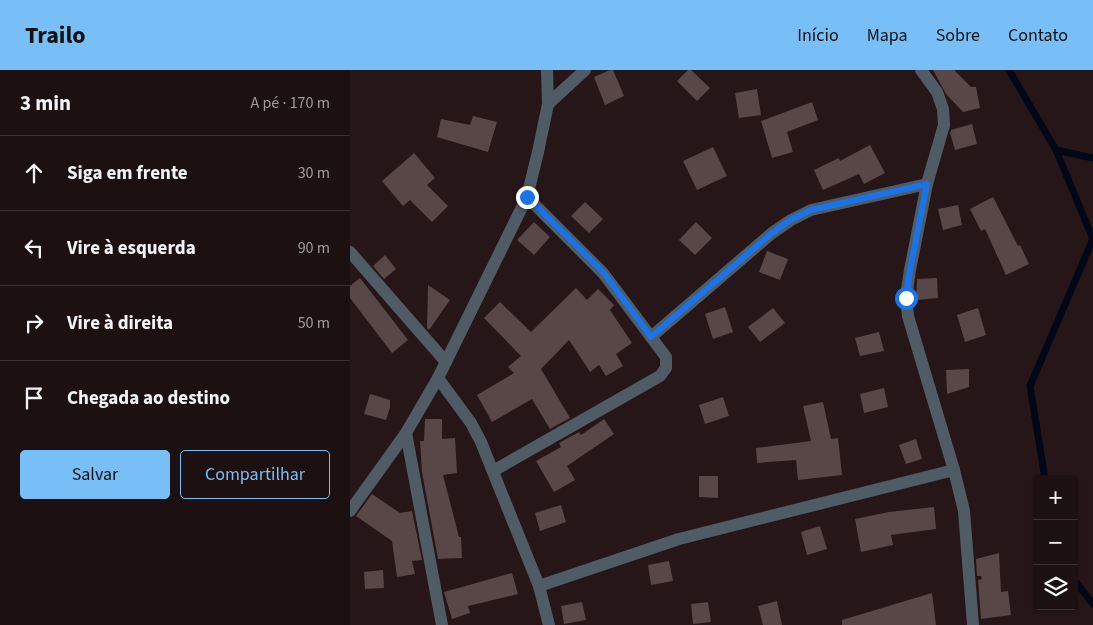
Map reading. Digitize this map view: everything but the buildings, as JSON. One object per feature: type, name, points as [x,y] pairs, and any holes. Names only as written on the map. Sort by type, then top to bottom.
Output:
[{"type":"street","points":[[350,511],[406,434],[438,378],[527,197],[548,104],[546,70]]},
{"type":"street","points":[[548,104],[585,70]]},
{"type":"street","points":[[922,70],[936,92],[943,109],[944,125],[927,184],[906,298],[908,316],[954,470],[964,511],[973,625]]},
{"type":"street","points":[[651,337],[772,233],[790,220],[811,210],[927,184]]},
{"type":"street","points":[[493,471],[660,376],[666,368],[666,358],[604,273],[527,197]]},
{"type":"street","points":[[350,252],[446,362]]},
{"type":"street","points":[[438,378],[482,442],[538,586],[549,625]]},
{"type":"street","points":[[406,434],[442,625]]},
{"type":"street","points":[[538,586],[679,539],[954,470]]},
{"type":"waterway","points":[[1009,70],[1056,150],[1093,239],[1030,386],[1044,475]]},
{"type":"waterway","points":[[1056,150],[1093,158]]},
{"type":"waterway","points":[[1078,585],[1093,604]]},
{"type":"route","points":[[527,197],[604,273],[651,337],[772,233],[790,220],[811,210],[927,184],[906,298]]}]
